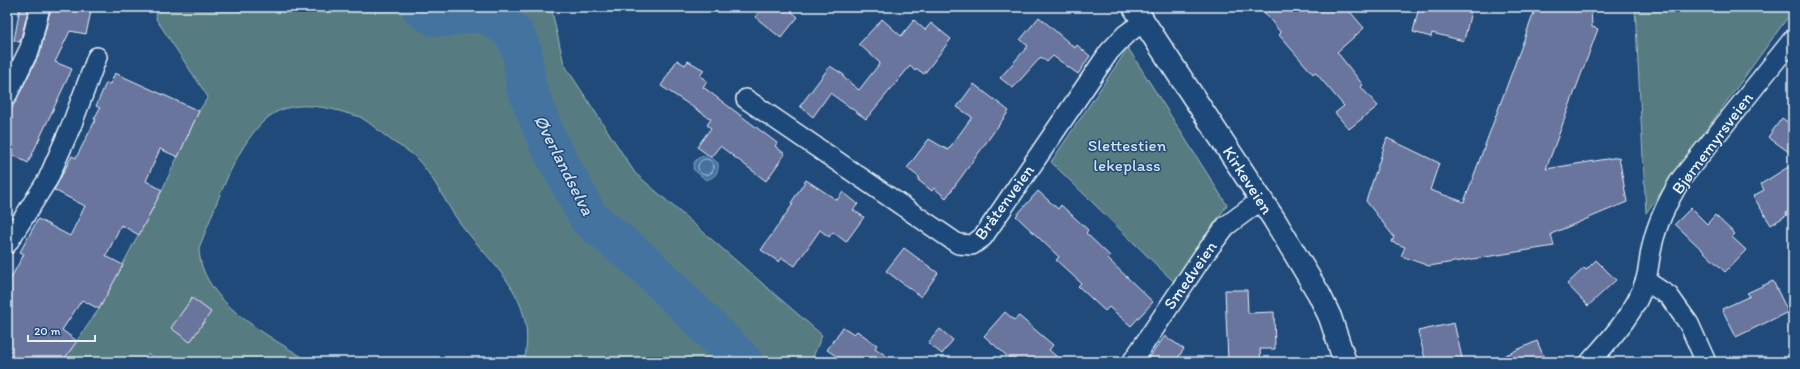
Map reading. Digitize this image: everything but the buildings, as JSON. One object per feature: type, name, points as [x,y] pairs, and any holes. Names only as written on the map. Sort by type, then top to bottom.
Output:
[{"type":"main road","name":"Kirkeveien","points":[[1139,14],[1262,200],[1319,294],[1330,317],[1345,362]]},
{"type":"street","points":[[7,95],[30,48],[40,7]]},
{"type":"street","name":"Bråtenveien","points":[[746,99],[958,244],[972,245],[983,237],[1109,52],[1125,35],[1139,14]]},
{"type":"street","name":"Bjørnemyrsveien","points":[[1590,362],[1615,334],[1633,308],[1646,282],[1652,245],[1672,194],[1682,179],[1793,39]]},
{"type":"street","points":[[7,244],[48,179],[72,124],[97,57]]},
{"type":"street","name":"Smedveien","points":[[1132,362],[1202,256],[1226,226],[1262,200]]},
{"type":"street","points":[[1646,282],[1669,296],[1689,324],[1706,362]]},
{"type":"green space","points":[[157,7],[551,7],[564,64],[635,173],[822,335],[811,362],[524,362],[527,339],[525,320],[519,302],[510,285],[499,270],[454,215],[421,163],[409,152],[360,117],[323,107],[302,106],[283,109],[265,120],[254,132],[244,146],[226,180],[199,248],[202,267],[211,285],[224,301],[240,316],[258,329],[310,362],[160,362],[148,354],[141,362],[62,362],[99,309],[162,190],[199,111],[208,97],[156,19]]},
{"type":"green space","points":[[1635,7],[1793,7],[1793,10],[1646,213]]},
{"type":"green space","name":"Slettestien lekeplass","points":[[1128,48],[1227,205],[1174,282],[1051,162]]},
{"type":"water","points":[[708,155],[718,163],[718,169],[716,174],[706,180],[693,169],[694,163],[697,159]]},
{"type":"waterway","name":"Øverlandselva","points":[[421,7],[434,16],[446,17],[468,13],[485,13],[501,22],[515,35],[522,51],[526,86],[538,117],[549,144],[589,218],[646,265],[743,362]]}]
